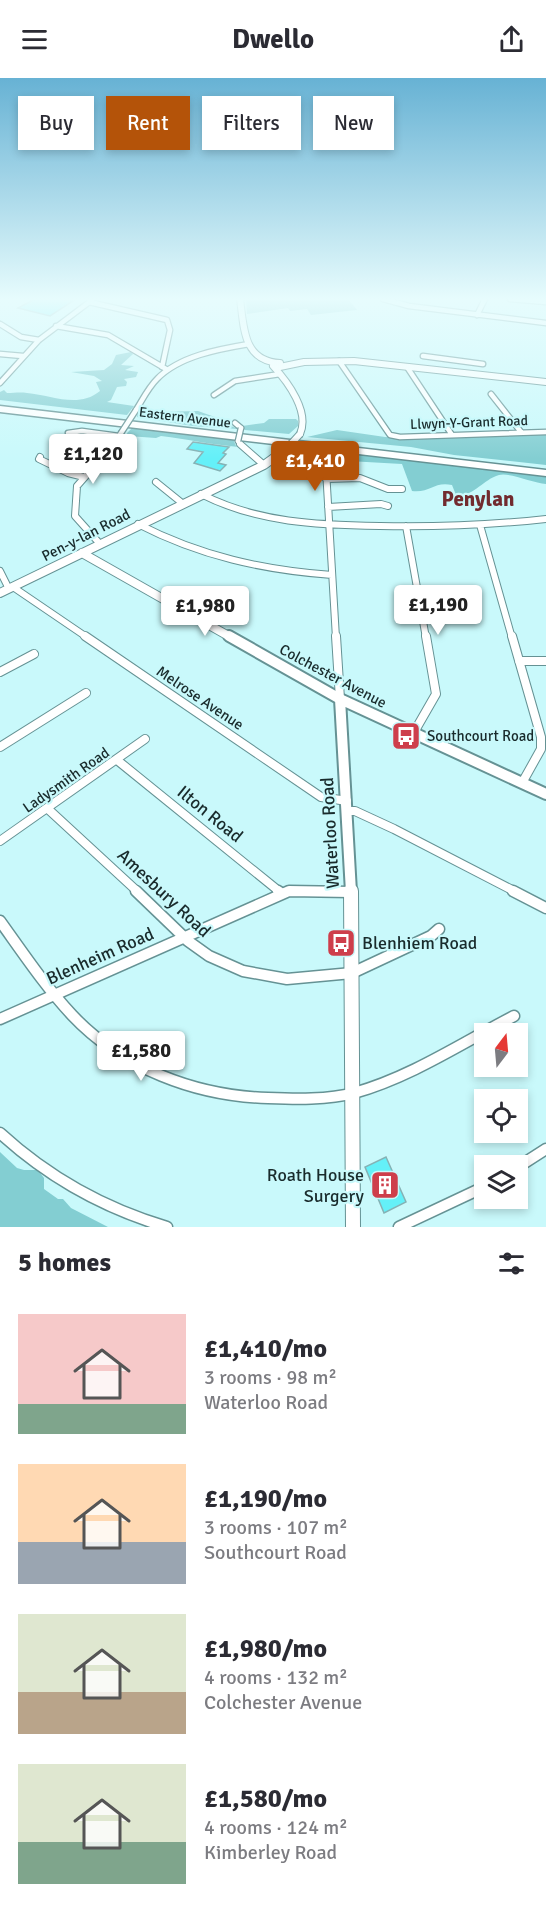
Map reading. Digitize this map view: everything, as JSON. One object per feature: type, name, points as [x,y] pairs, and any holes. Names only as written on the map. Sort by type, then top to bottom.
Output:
[{"type":"highway","name":"Eastern Avenue","points":[[0,404],[546,468]]},
{"type":"highway","name":"Eastern Avenue","points":[[0,409],[546,473]]},
{"type":"street","points":[[0,383],[26,353]]},
{"type":"street","points":[[138,353],[169,370]]},
{"type":"street","points":[[162,367],[165,353]]},
{"type":"street","points":[[100,544],[74,515],[76,489],[84,477],[109,451],[156,381],[169,370],[213,353]]},
{"type":"street","name":"Pen-y-lan Road","points":[[0,593],[138,524],[264,465],[290,447],[304,426],[304,416],[280,374],[273,366],[258,360],[254,353]]},
{"type":"street","points":[[0,354],[23,356]]},
{"type":"street","points":[[423,356],[483,364]]},
{"type":"street","points":[[452,374],[455,359]]},
{"type":"street","points":[[273,366],[339,361],[546,382]]},
{"type":"street","name":"Llwyn-Y-Grant Road","points":[[339,361],[388,435],[546,432]]},
{"type":"street","points":[[407,367],[452,435]]},
{"type":"street","points":[[214,395],[218,390],[233,382],[280,374]]},
{"type":"street","points":[[491,394],[521,432]]},
{"type":"street","points":[[235,423],[241,428],[238,441],[247,448],[254,459],[264,465]]},
{"type":"street","points":[[68,433],[82,431],[120,434]]},
{"type":"street","name":"Waterloo Road","points":[[308,452],[325,453],[347,806],[351,892],[353,1227]]},
{"type":"street","points":[[40,456],[39,459],[62,470],[84,477]]},
{"type":"street","points":[[326,478],[360,478],[388,489],[402,489]]},
{"type":"street","points":[[156,482],[182,503]]},
{"type":"street","points":[[201,494],[256,516],[329,525],[480,525],[546,519]]},
{"type":"street","points":[[328,507],[381,504],[388,506]]},
{"type":"street","points":[[138,524],[190,548],[217,557],[276,569],[332,575]]},
{"type":"street","points":[[480,525],[542,744],[522,783]]},
{"type":"street","points":[[406,526],[436,694],[412,734]]},
{"type":"street","name":"Colchester Avenue","points":[[82,554],[340,699],[546,794]]},
{"type":"street","points":[[0,571],[11,588]]},
{"type":"street","name":"Melrose Avenue","points":[[11,588],[321,797],[347,806],[394,829],[546,908]]},
{"type":"street","points":[[0,672],[34,654]]},
{"type":"street","points":[[519,661],[546,661]]},
{"type":"street","points":[[0,747],[86,693]]},
{"type":"street","name":"Ladysmith Road","points":[[0,841],[145,738]]},
{"type":"street","name":"Ilton Road","points":[[117,760],[282,894]]},
{"type":"street","name":"Amesbury Road","points":[[48,809],[184,937],[209,956],[227,965],[266,976],[307,979],[352,973],[431,936],[439,929]]},
{"type":"street","name":"Blenheim Road","points":[[0,1019],[282,894],[295,890],[351,892]]},
{"type":"street","points":[[0,921],[54,995],[83,1026],[109,1047],[152,1072],[207,1091],[267,1100],[352,1093],[419,1064],[514,1016]]},
{"type":"street","points":[[0,1133],[38,1166],[75,1190],[110,1208],[167,1227]]},
{"type":"street","points":[[528,1161],[546,1149]]},
{"type":"street","points":[[399,1227],[474,1192]]},
{"type":"shaded area","points":[[132,353],[133,354],[121,365],[134,366],[125,370],[138,372],[136,377],[124,379],[127,382],[126,386],[117,387],[111,400],[107,402],[134,406],[127,415],[0,400],[0,392],[4,390],[7,393],[27,393],[65,400],[92,396],[100,391],[96,382],[102,381],[94,376],[71,372],[104,370],[112,364],[116,355]]},
{"type":"shaded area","points":[[143,407],[160,412],[198,411],[229,422],[231,426],[238,429],[193,426],[137,417],[137,411]]},
{"type":"shaded area","points":[[269,419],[296,419],[298,426],[289,434],[245,430],[242,426],[264,423]]},
{"type":"shaded area","points":[[132,428],[233,439],[239,447],[161,436],[156,438],[128,436],[127,433]]},
{"type":"shaded area","points":[[337,430],[385,437],[428,439],[546,434],[546,465],[454,455],[411,447],[307,437]]},
{"type":"shaded area","points":[[300,448],[546,475],[546,484],[503,474],[493,477],[473,491],[462,495],[456,495],[452,485],[446,484],[412,491],[402,464],[331,460],[326,455],[287,459]]},
{"type":"shaded area","points":[[0,1152],[17,1168],[38,1170],[44,1178],[44,1189],[58,1199],[63,1199],[71,1208],[108,1227],[0,1227]]},
{"type":"building","points":[[193,442],[229,447],[218,463],[226,465],[220,471],[194,463],[203,452],[187,449]]},
{"type":"building","name":"Roath House Surgery","points":[[386,1157],[406,1202],[384,1213],[365,1167]]},
{"type":"place","name":"Southcourt Road","points":[[406,736]]},
{"type":"place","name":"Blenhiem Road","points":[[341,943]]},
{"type":"place","name":"Roath House Surgery","points":[[385,1185]]},
{"type":"district","name":"Penylan","points":[[478,499]]}]
